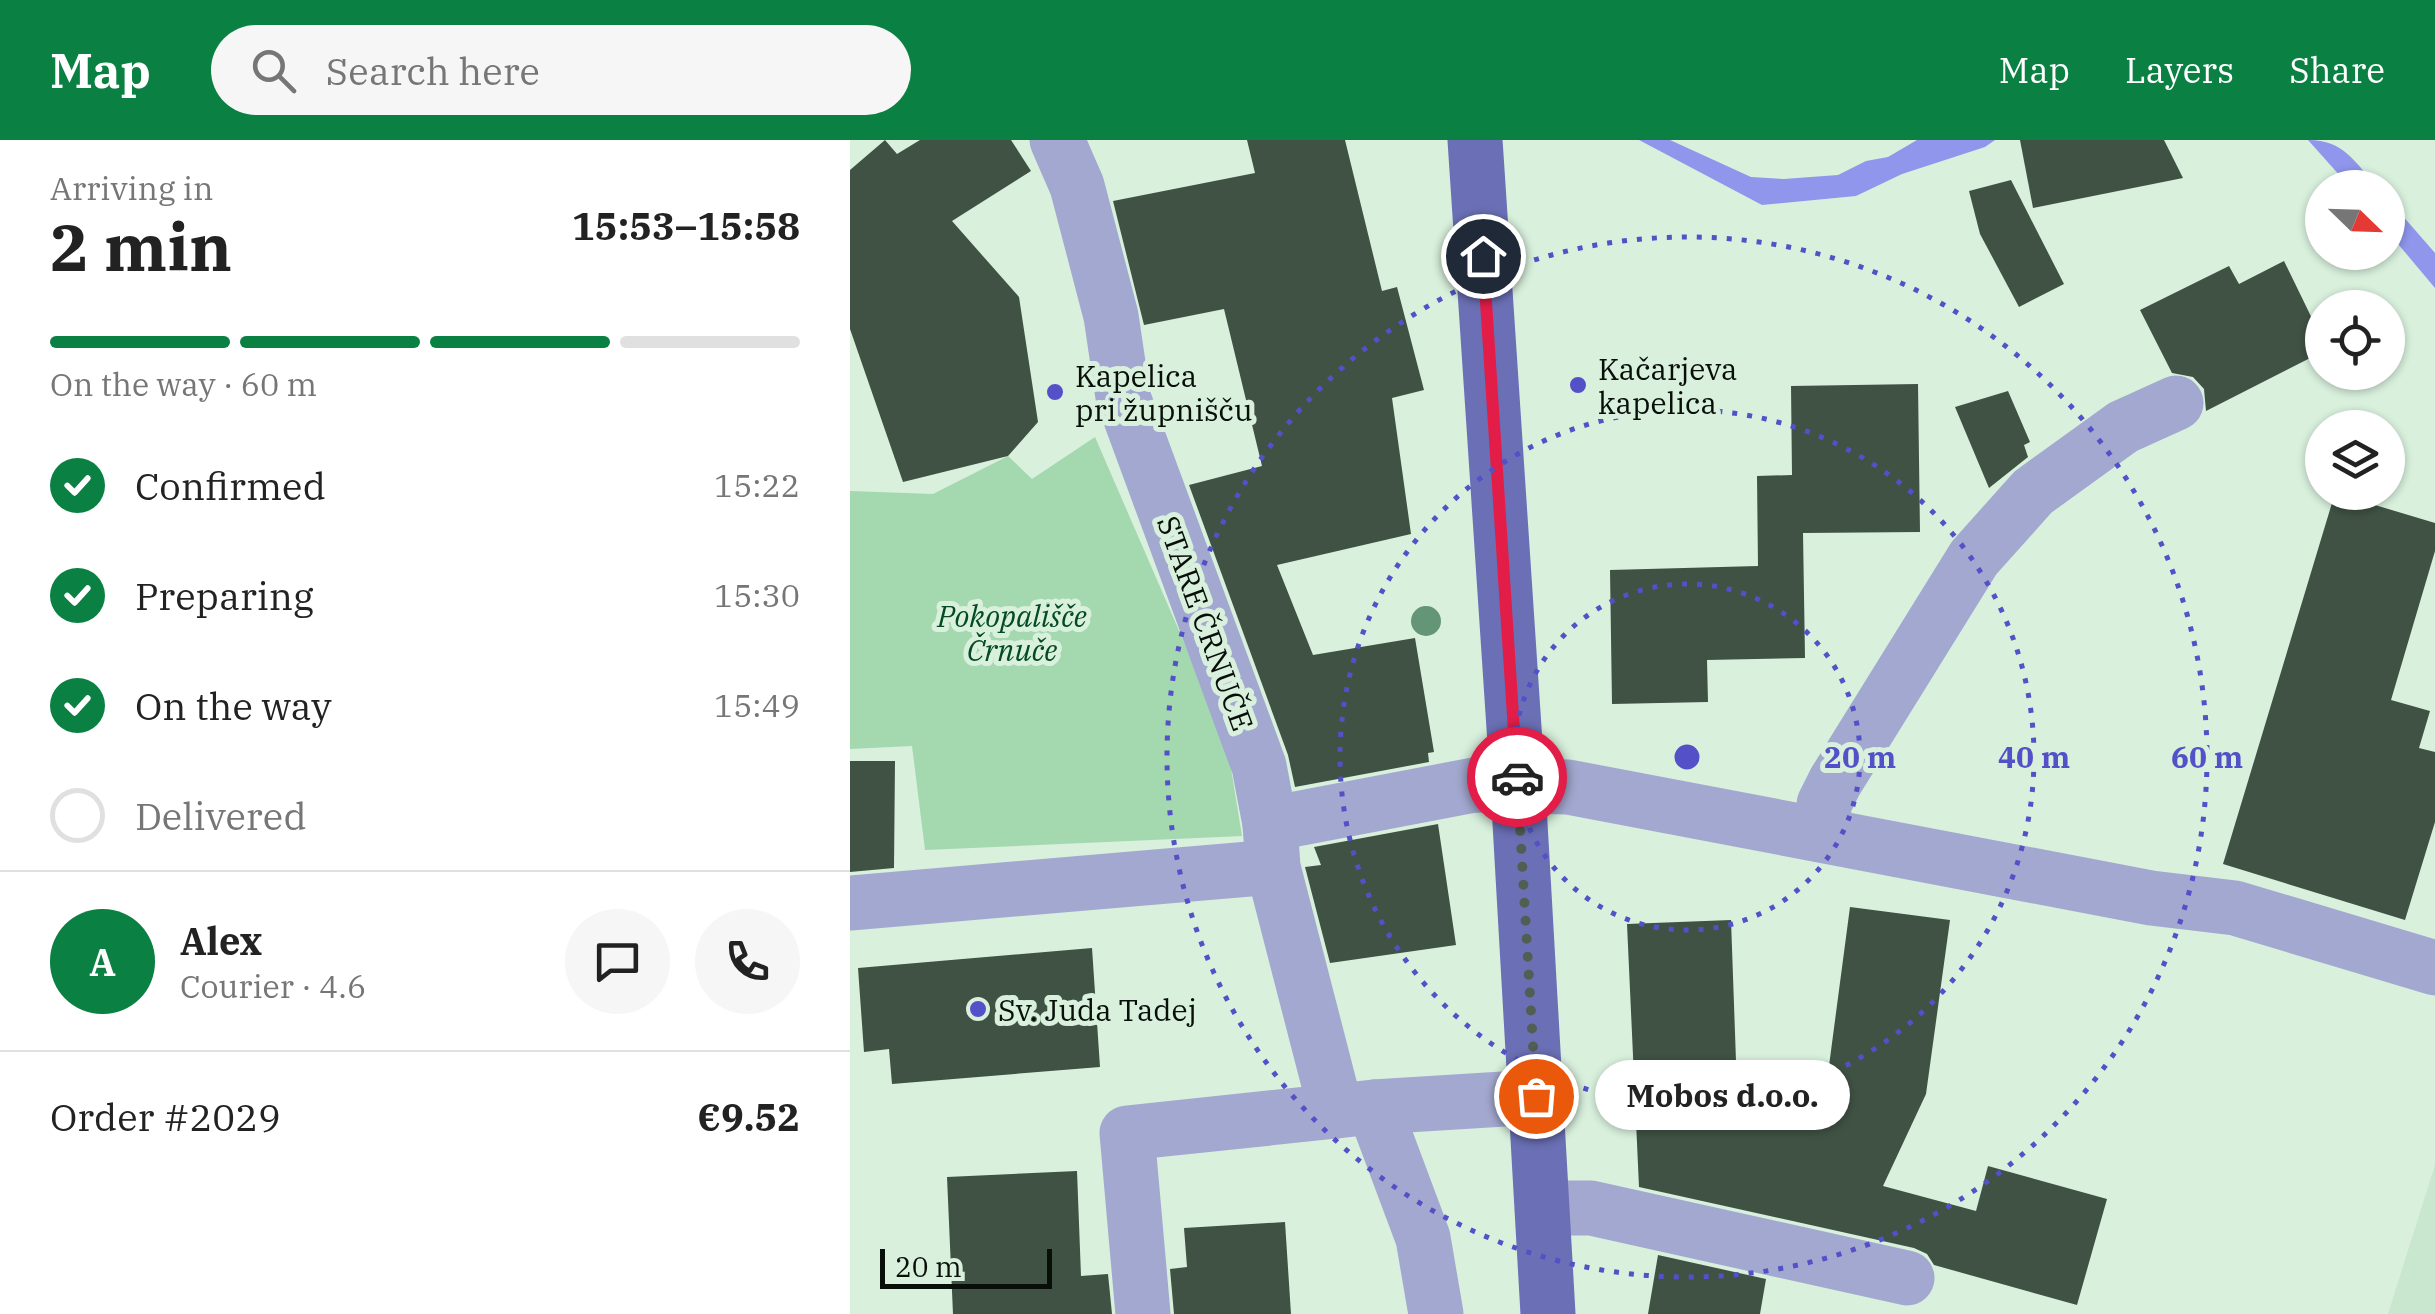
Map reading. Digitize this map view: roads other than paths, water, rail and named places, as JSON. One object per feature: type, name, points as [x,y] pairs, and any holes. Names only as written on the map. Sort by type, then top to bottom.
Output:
[{"type":"main road","points":[[1475,140],[1548,1314]]},
{"type":"street","name":"STARE ČRNUČE","points":[[1057,140],[1077,186],[1101,278],[1123,397],[1258,766],[1271,845],[1355,1109],[1423,1238],[1436,1314]]},
{"type":"street","points":[[1823,834],[1824,804],[1836,782],[1974,558],[2033,492],[2123,428],[2176,403]]},
{"type":"street","points":[[850,903],[1271,845],[1474,785],[1584,790],[2152,898],[2235,908],[2435,968]]},
{"type":"street","points":[[1143,1314],[1127,1133],[1355,1109],[1536,1096]]},
{"type":"street","points":[[1544,1208],[1591,1208],[1907,1278]]},
{"type":"water","points":[[1639,140],[1670,140],[1751,177],[1784,179],[1838,175],[1866,161],[1888,157],[1917,140],[1995,140],[1985,147],[1902,174],[1856,196],[1762,205]]},
{"type":"water","points":[[2308,140],[2340,148],[2363,170],[2335,170]]},
{"type":"water","points":[[2405,219],[2435,253],[2435,288],[2405,252]]},
{"type":"place","name":"Kačarjeva kapelica","points":[[1578,385]]},
{"type":"place","name":"Kapelica pri župnišču","points":[[1055,392]]},
{"type":"place","name":"Sv. Juda Tadej","points":[[978,1009]]},
{"type":"place","name":"Mobos d.o.o.","points":[[1536,1096]]},
{"type":"park label","name":"Pokopališče Črnuče","points":[[1012,632]]}]
